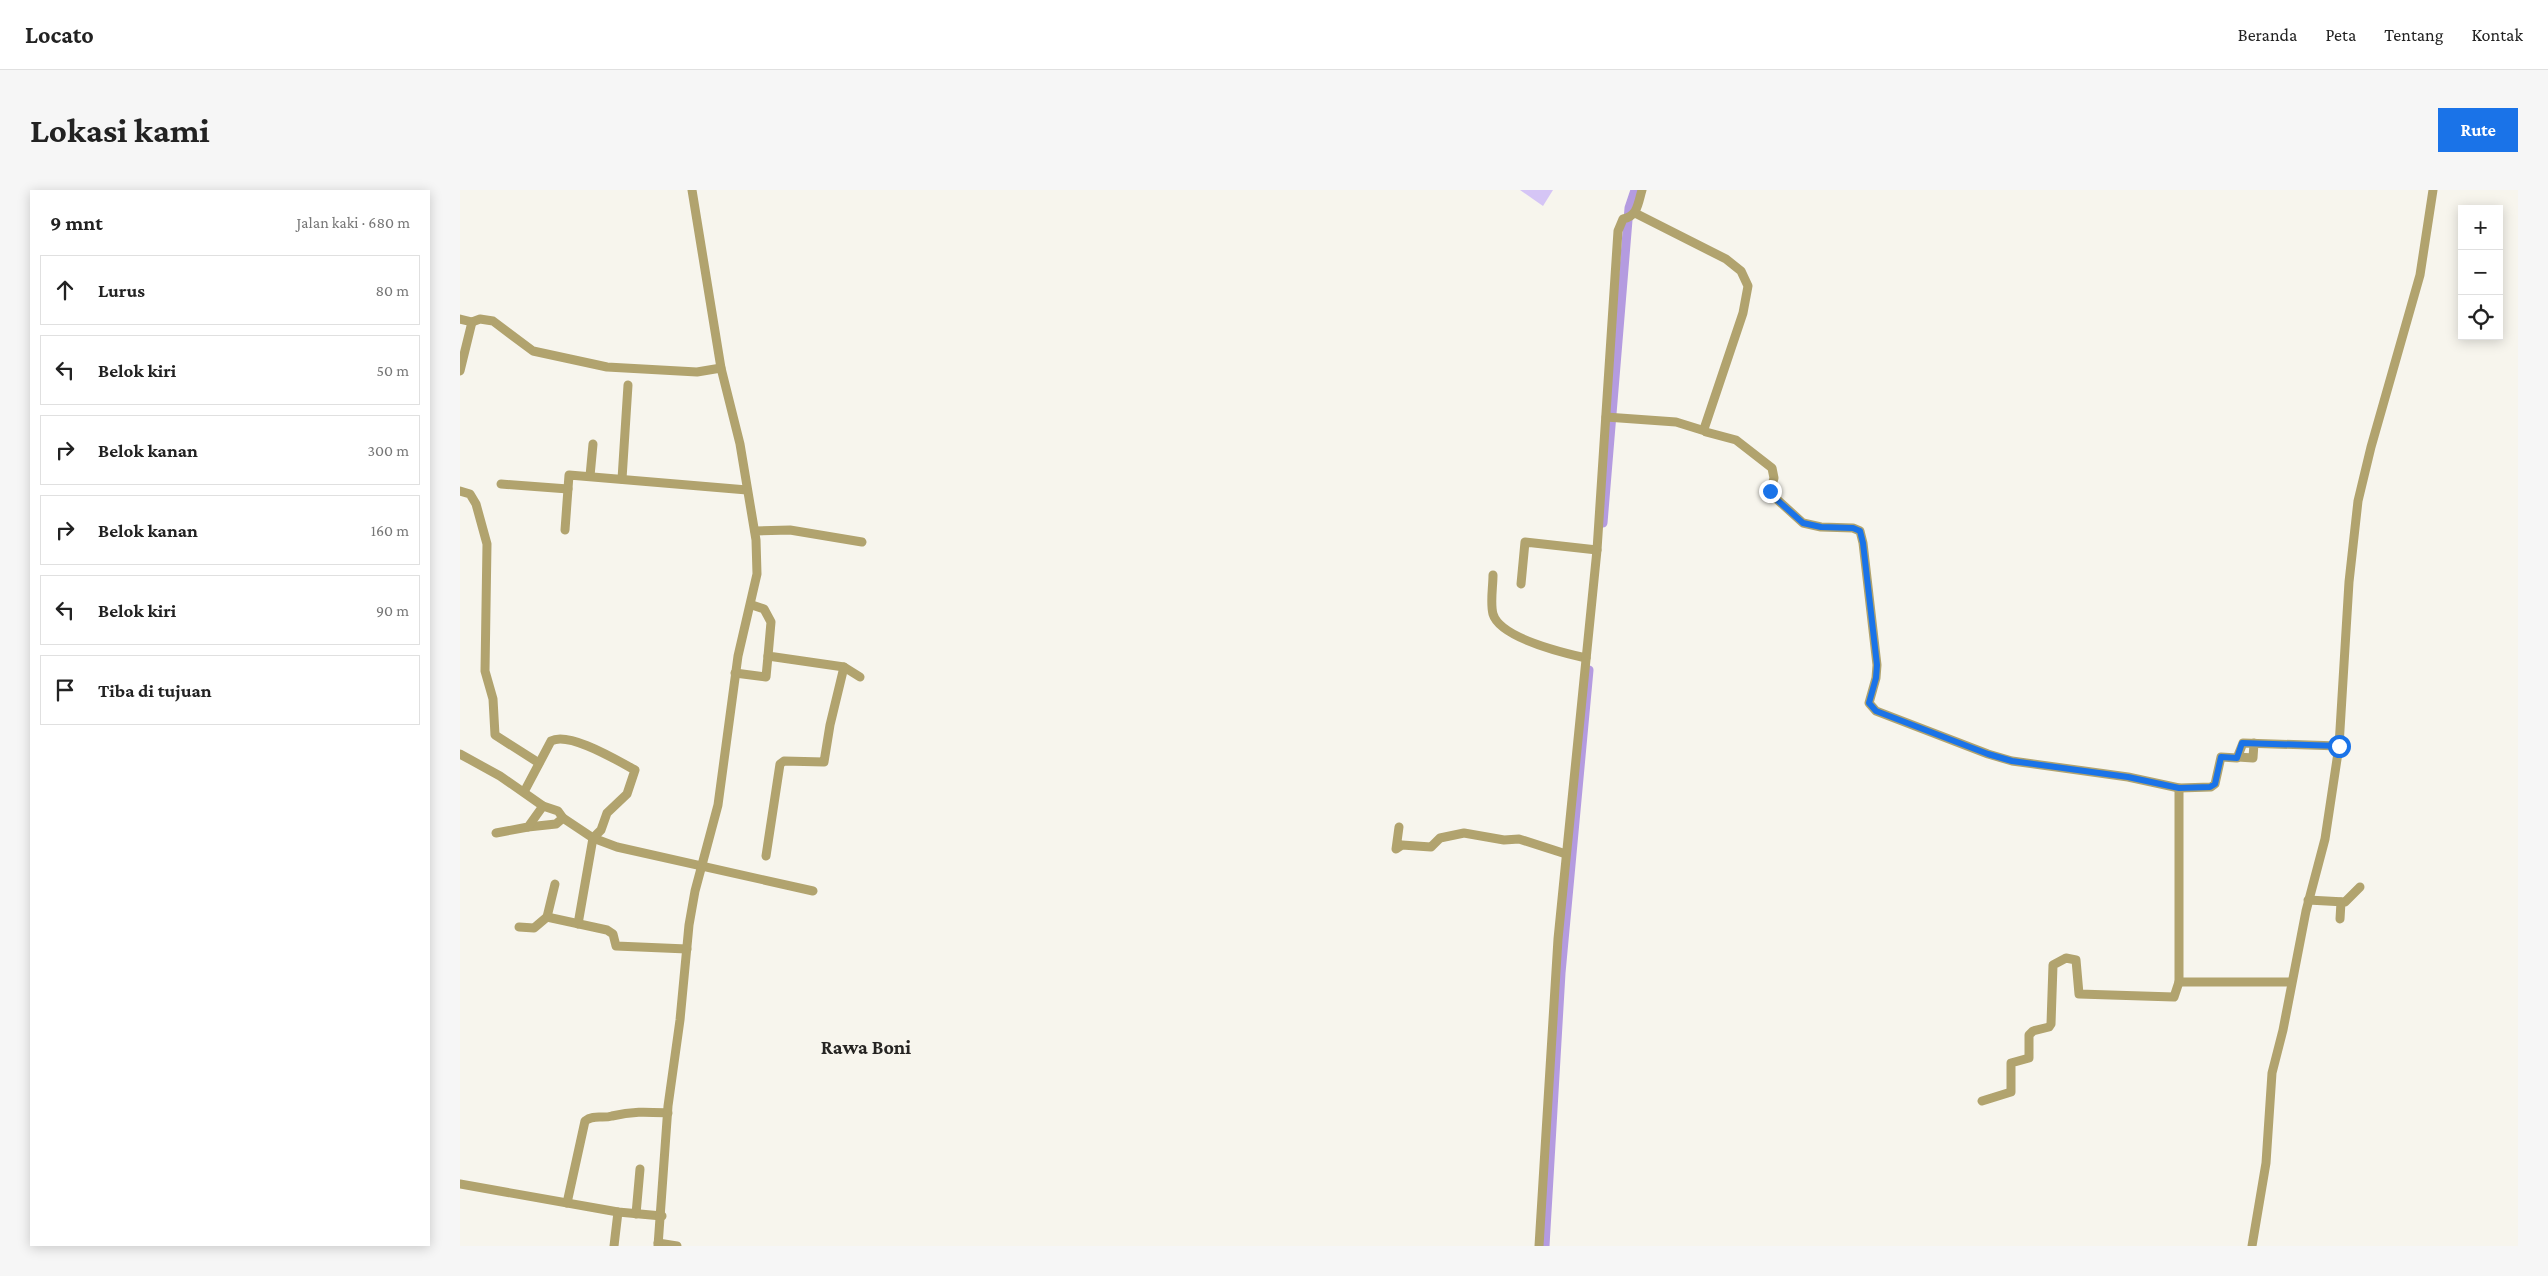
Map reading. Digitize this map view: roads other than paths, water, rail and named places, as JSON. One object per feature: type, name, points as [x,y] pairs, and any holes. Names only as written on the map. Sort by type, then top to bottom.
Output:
[{"type":"street","points":[[677,1246],[658,1244],[662,1216],[668,1113],[690,917],[718,806],[735,673],[745,622],[752,605],[757,574],[755,531],[740,444],[721,368],[692,190]]},
{"type":"street","points":[[1539,1246],[1558,939],[1610,417],[1618,231],[1629,216],[1642,190]]},
{"type":"street","points":[[2252,1246],[2266,1163],[2272,1072],[2283,1030],[2290,982],[2308,900],[2325,839],[2339,746],[2349,582],[2358,501],[2371,447],[2420,275],[2433,190]]},
{"type":"street","points":[[1629,216],[1726,259],[1741,271],[1748,286],[1743,312],[1705,420],[1705,431]]},
{"type":"street","points":[[460,319],[472,322],[480,319],[493,321],[533,351],[607,367],[696,372],[721,368]]},
{"type":"street","points":[[460,371],[472,322]]},
{"type":"street","points":[[622,479],[628,385]]},
{"type":"street","points":[[1610,417],[1676,422],[1732,438],[1772,468],[1774,478],[1770,493],[1803,523],[1821,527],[1853,528],[1860,531],[1876,649],[1877,673],[1869,703],[1876,711],[1988,754],[2012,761],[2128,777],[2179,788],[2210,787],[2215,784],[2221,757],[2253,758],[2254,743]]},
{"type":"street","points":[[590,476],[594,444]]},
{"type":"street","points":[[565,530],[569,475],[747,490]]},
{"type":"street","points":[[501,484],[568,489]]},
{"type":"street","points":[[460,491],[470,494],[476,504],[487,544],[485,671],[493,699],[495,735],[539,763]]},
{"type":"street","points":[[755,531],[790,530],[862,542]]},
{"type":"street","points":[[1521,584],[1525,542],[1597,550]]},
{"type":"street","points":[[1493,575],[1493,615],[1501,625],[1510,633],[1586,658]]},
{"type":"street","points":[[735,673],[766,677],[771,622],[764,609],[752,605]]},
{"type":"street","points":[[768,656],[844,667],[860,677]]},
{"type":"street","points":[[766,856],[780,764],[784,761],[824,762],[830,725],[844,667]]},
{"type":"street","points":[[524,792],[551,741],[560,739],[585,746],[635,770],[627,794],[607,813],[600,830],[593,838],[578,924]]},
{"type":"street","points":[[2238,757],[2241,744],[2339,746]]},
{"type":"street","points":[[460,754],[524,792],[543,806],[558,811],[563,818],[593,838],[617,847],[701,868],[814,891]]},
{"type":"street","points":[[1982,1101],[2010,1092],[2011,1063],[2029,1058],[2029,1035],[2033,1031],[2049,1027],[2051,1024],[2053,965],[2066,958],[2076,960],[2079,994],[2174,997],[2178,982],[2179,788]]},
{"type":"street","points":[[528,827],[543,806]]},
{"type":"street","points":[[496,832],[556,824],[563,818]]},
{"type":"street","points":[[1399,827],[1396,849],[1402,845],[1431,847],[1440,838],[1464,833],[1504,840],[1519,839],[1566,854]]},
{"type":"street","points":[[519,927],[534,928],[547,917],[554,884]]},
{"type":"street","points":[[2308,900],[2341,902],[2349,900],[2360,887]]},
{"type":"street","points":[[2340,919],[2341,902]]},
{"type":"street","points":[[547,917],[607,930],[613,934],[616,946],[687,949]]},
{"type":"street","points":[[2178,982],[2290,982]]},
{"type":"street","points":[[567,1203],[585,1120],[591,1117],[611,1117],[622,1112],[668,1113]]},
{"type":"street","points":[[636,1214],[640,1169]]},
{"type":"street","points":[[460,1184],[618,1212],[662,1216]]},
{"type":"street","points":[[614,1246],[618,1212]]},
{"type":"waterway","points":[[1603,523],[1629,208],[1635,190]]},
{"type":"waterway","points":[[1545,1246],[1561,973],[1589,670]]},
{"type":"district","name":"Rawa Boni","points":[[866,1047]]}]
